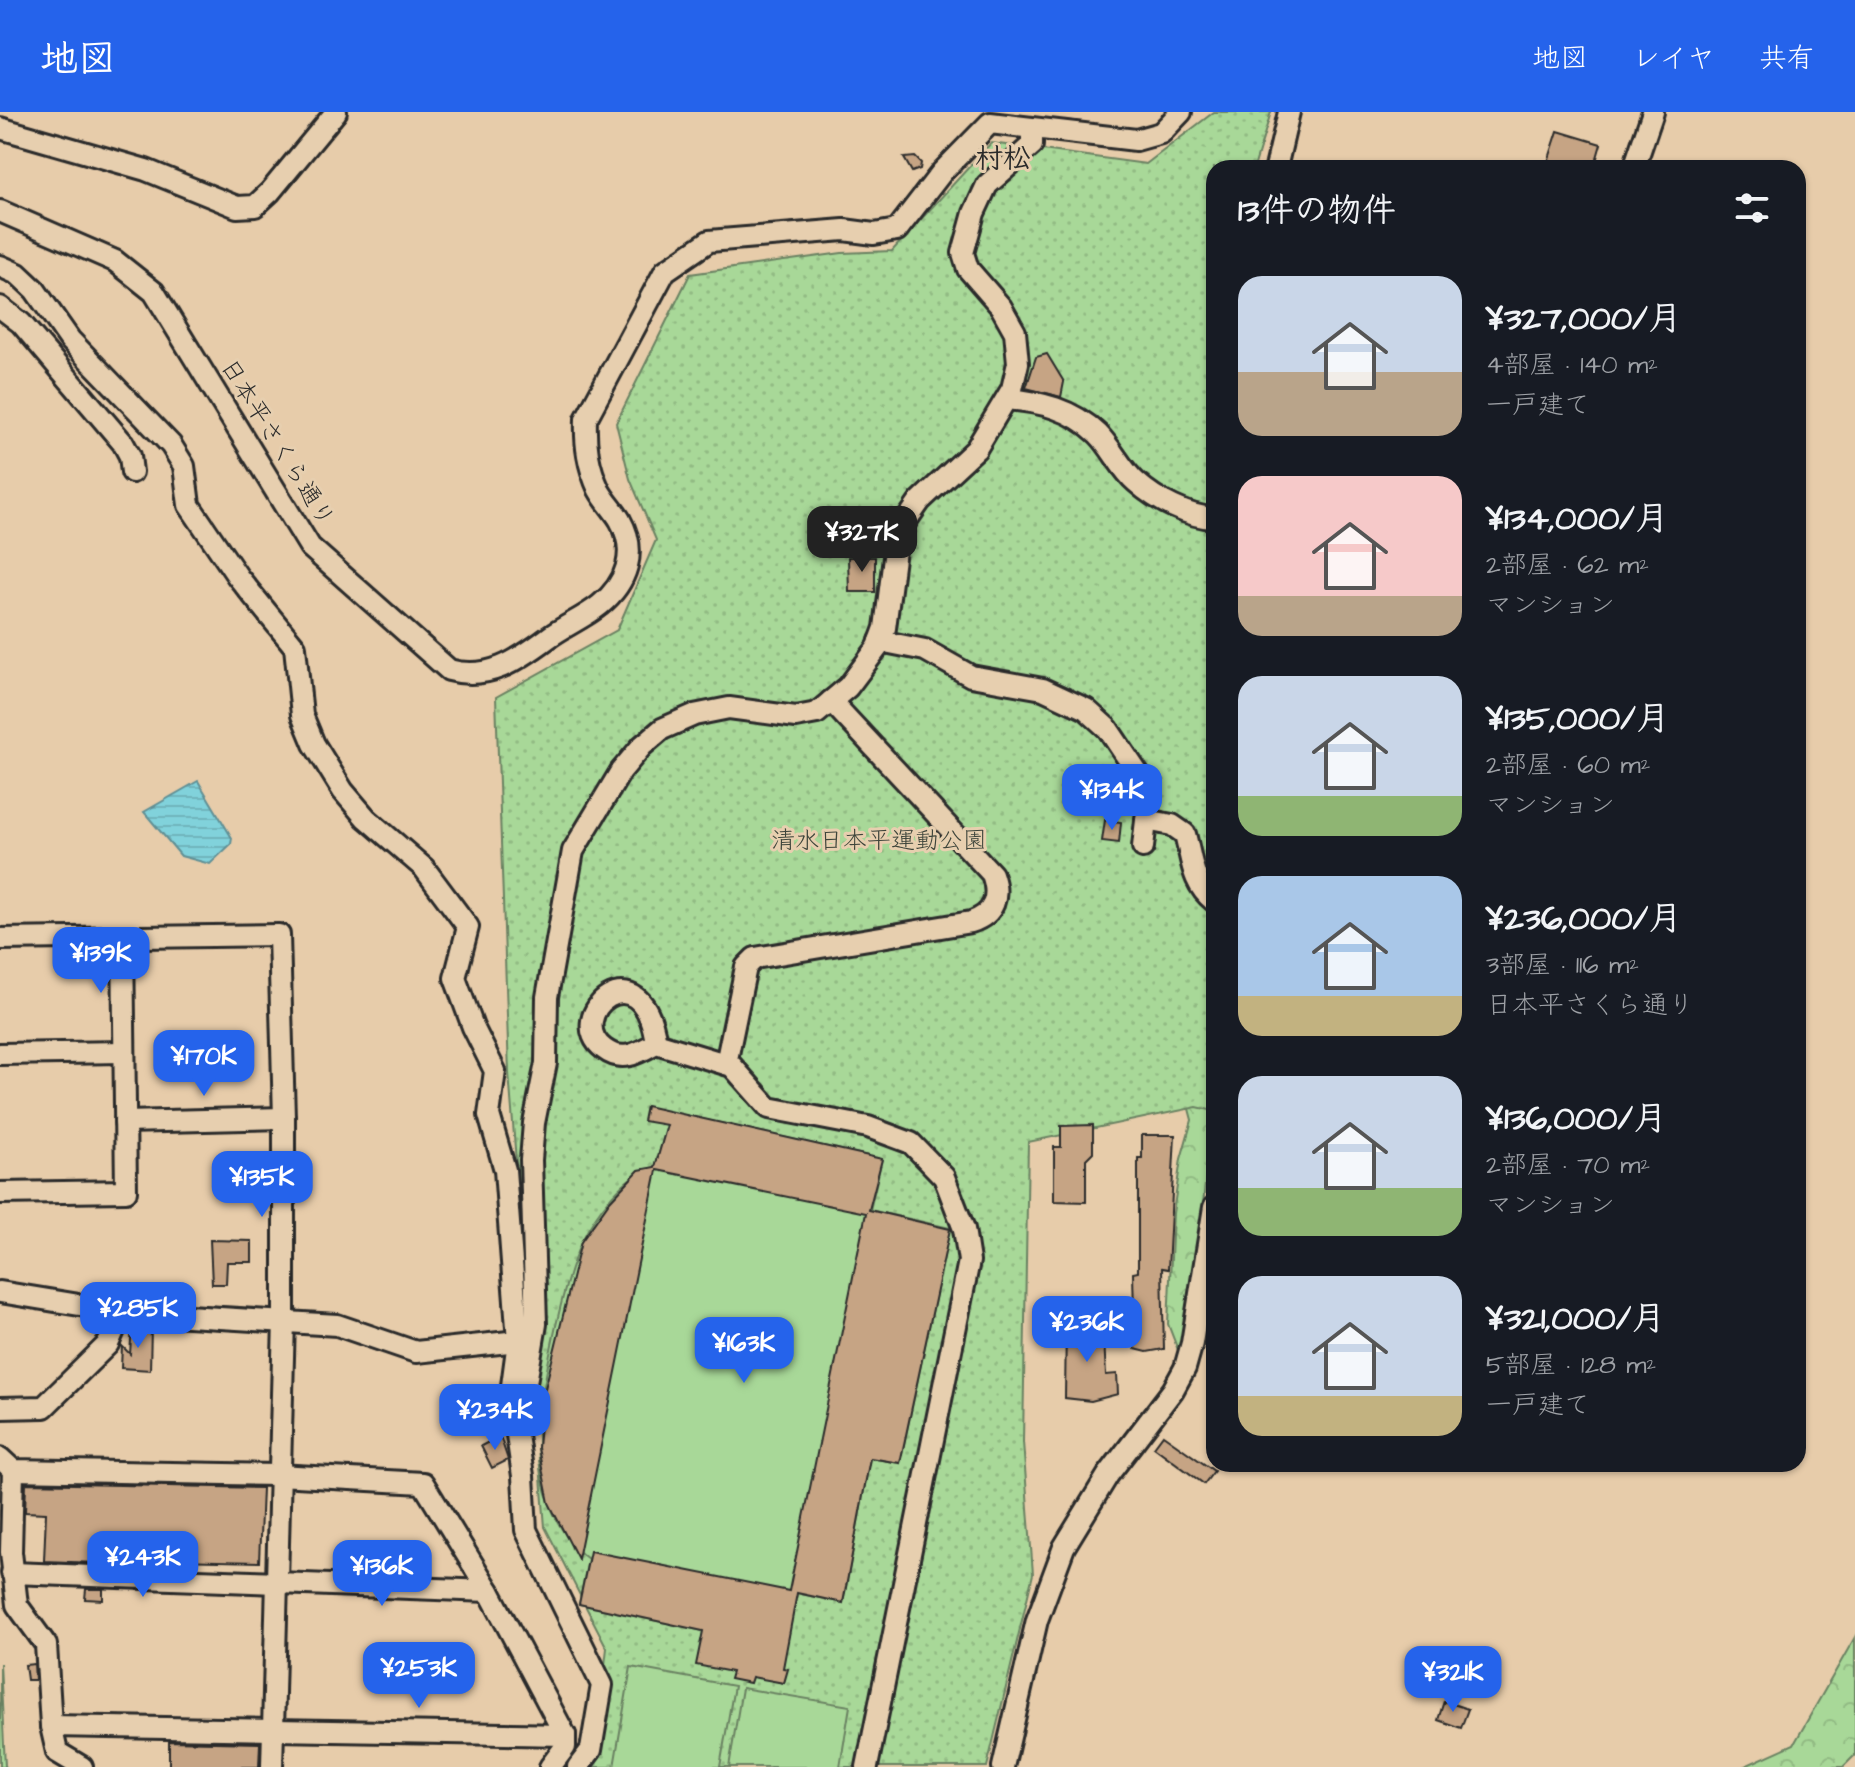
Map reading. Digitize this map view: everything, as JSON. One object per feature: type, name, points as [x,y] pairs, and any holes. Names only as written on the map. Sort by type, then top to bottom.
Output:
[{"type":"street","points":[[0,128],[146,170],[237,207],[255,206],[270,192],[336,112]]},
{"type":"street","name":"日本平さくら通り","points":[[0,211],[115,261],[154,292],[310,547],[437,661],[449,670],[468,675],[487,673],[522,657],[571,621],[598,607],[626,573],[631,547],[621,521],[601,493],[591,470],[585,445],[586,419],[665,271],[709,241],[844,230],[874,234],[897,230],[988,118],[1032,129],[1136,140],[1161,133],[1181,112]]},
{"type":"street","points":[[1278,160],[1289,112]]},
{"type":"street","points":[[1637,160],[1653,112]]},
{"type":"street","points":[[578,1767],[591,1750],[602,1685],[526,1530],[517,1425],[536,1324],[531,1160],[534,1123],[546,1063],[547,997],[573,851],[621,771],[642,746],[662,729],[694,715],[729,708],[796,717],[817,713],[848,687],[880,641],[885,628],[897,534],[920,501],[976,449],[1007,399],[1018,363],[1015,332],[1001,307],[968,269],[963,253],[974,213],[987,185],[1032,145],[1032,129]]},
{"type":"street","points":[[0,266],[18,274],[35,290],[70,340],[171,445],[184,466],[189,505],[238,577],[295,647],[302,715],[321,756],[343,791],[366,818],[424,868],[468,927],[455,978],[473,1027],[495,1071],[489,1115],[505,1170],[518,1341],[507,1422],[517,1425]]},
{"type":"street","points":[[0,307],[21,323],[123,443],[130,456],[132,472]]},
{"type":"street","points":[[1007,399],[1047,403],[1074,417],[1098,434],[1136,482],[1181,510],[1206,516]]},
{"type":"street","points":[[880,641],[925,650],[971,676],[1043,689],[1086,709],[1108,729],[1143,781],[1148,803],[1143,847]]},
{"type":"street","points":[[726,1064],[746,967],[755,958],[971,922],[983,918],[995,905],[998,889],[992,874],[831,701]]},
{"type":"street","points":[[1146,820],[1172,825],[1185,834],[1195,877],[1206,895]]},
{"type":"street","points":[[0,939],[279,935],[284,1118],[284,1320],[272,1767]]},
{"type":"street","points":[[0,1193],[126,1191],[123,937]]},
{"type":"street","points":[[656,1043],[732,1066],[769,1108],[868,1127],[911,1143],[944,1177],[964,1229],[969,1261],[867,1767]]},
{"type":"street","points":[[0,1054],[123,1052]]},
{"type":"street","points":[[125,1122],[284,1118]]},
{"type":"street","points":[[1003,1767],[1037,1620],[1064,1547],[1099,1487],[1173,1390],[1185,1368],[1206,1256]]},
{"type":"street","points":[[0,1292],[122,1312],[337,1325],[416,1352],[518,1341]]},
{"type":"street","points":[[0,1408],[44,1407],[108,1344],[122,1312]]},
{"type":"street","points":[[82,1767],[57,1752],[51,1726],[46,1645],[17,1605],[12,1573],[6,1464],[423,1483],[489,1591],[565,1735],[565,1747],[550,1767]]},
{"type":"street","points":[[12,1573],[489,1591]]},
{"type":"street","points":[[51,1726],[565,1735]]},
{"type":"green space","name":"清水日本平運動公園","points":[[1214,112],[1271,112],[1256,160],[1206,160],[1206,1109],[1197,1107],[1028,1142],[1023,1442],[1033,1574],[987,1767],[593,1767],[607,1648],[545,1527],[509,1073],[496,697],[617,630],[656,540],[630,479],[616,423],[690,274],[842,253],[892,251],[991,143],[1146,164]]},
{"type":"green space","points":[[1206,963],[1206,1176],[1189,1337],[1178,1350],[1168,1324],[1173,1213],[1181,1159],[1192,1120],[1188,1105]]},
{"type":"green space","points":[[671,1112],[882,1159],[870,1210],[950,1228],[900,1463],[870,1458],[843,1603],[797,1593],[786,1649],[579,1604],[588,1559],[558,1523],[542,1476],[538,1445],[542,1400],[552,1342],[574,1261],[587,1232],[612,1196],[633,1177],[655,1167]]},
{"type":"green space","points":[[1855,1637],[1855,1755],[1843,1767],[1743,1767],[1794,1744]]},
{"type":"green space","points":[[0,1663],[5,1766],[6,1767],[0,1767]]},
{"type":"green space","points":[[631,1667],[734,1686],[720,1767],[614,1767]]},
{"type":"green space","points":[[742,1688],[850,1706],[840,1767],[729,1767]]},
{"type":"water","points":[[198,781],[232,838],[231,844],[210,864],[181,856],[144,812]]},
{"type":"building","points":[[1558,131],[1601,144],[1596,160],[1549,160]]},
{"type":"building","points":[[915,157],[921,163],[920,169],[912,172],[904,158]]},
{"type":"building","points":[[1047,354],[1064,382],[1061,397],[1026,388],[1036,357]]},
{"type":"building","points":[[848,557],[875,557],[875,592],[849,592]]},
{"type":"building","points":[[1105,820],[1121,822],[1119,843],[1102,841]]},
{"type":"building","points":[[646,1106],[882,1159],[869,1210],[950,1229],[900,1463],[870,1458],[843,1603],[797,1593],[783,1668],[788,1669],[784,1683],[752,1677],[750,1683],[730,1679],[732,1672],[696,1665],[703,1631],[579,1604],[590,1551],[789,1591],[866,1213],[657,1170],[578,1559],[549,1503],[538,1448],[542,1401],[581,1242],[610,1201],[639,1170],[655,1167],[667,1125],[643,1121]]},
{"type":"building","points":[[1093,1125],[1093,1152],[1086,1159],[1086,1202],[1054,1201],[1054,1147],[1061,1147],[1061,1126]]},
{"type":"building","points":[[1142,1135],[1175,1135],[1168,1269],[1162,1268],[1164,1349],[1147,1352],[1135,1349],[1133,1273],[1138,1272],[1138,1158],[1142,1158]]},
{"type":"building","points":[[210,1240],[252,1241],[252,1262],[227,1262],[226,1284],[212,1284]]},
{"type":"building","points":[[1103,1322],[1106,1375],[1117,1374],[1118,1394],[1091,1401],[1065,1398],[1066,1324]]},
{"type":"building","points":[[132,1326],[151,1327],[150,1370],[121,1368],[122,1346],[130,1354]]},
{"type":"building","points":[[1163,1435],[1206,1465],[1206,1472],[1213,1472],[1204,1484],[1154,1447]]},
{"type":"building","points":[[500,1436],[508,1460],[492,1468],[481,1446]]},
{"type":"building","points":[[26,1483],[262,1488],[259,1562],[177,1560],[177,1566],[44,1561],[46,1513],[25,1512]]},
{"type":"building","points":[[86,1589],[103,1589],[103,1600],[85,1599]]},
{"type":"building","points":[[34,1664],[35,1680],[27,1680],[25,1665]]},
{"type":"building","points":[[1444,1701],[1468,1709],[1461,1728],[1438,1720]]},
{"type":"building","points":[[169,1741],[260,1743],[259,1767],[169,1767]]},
{"type":"district","name":"村松","points":[[1003,158]]}]
